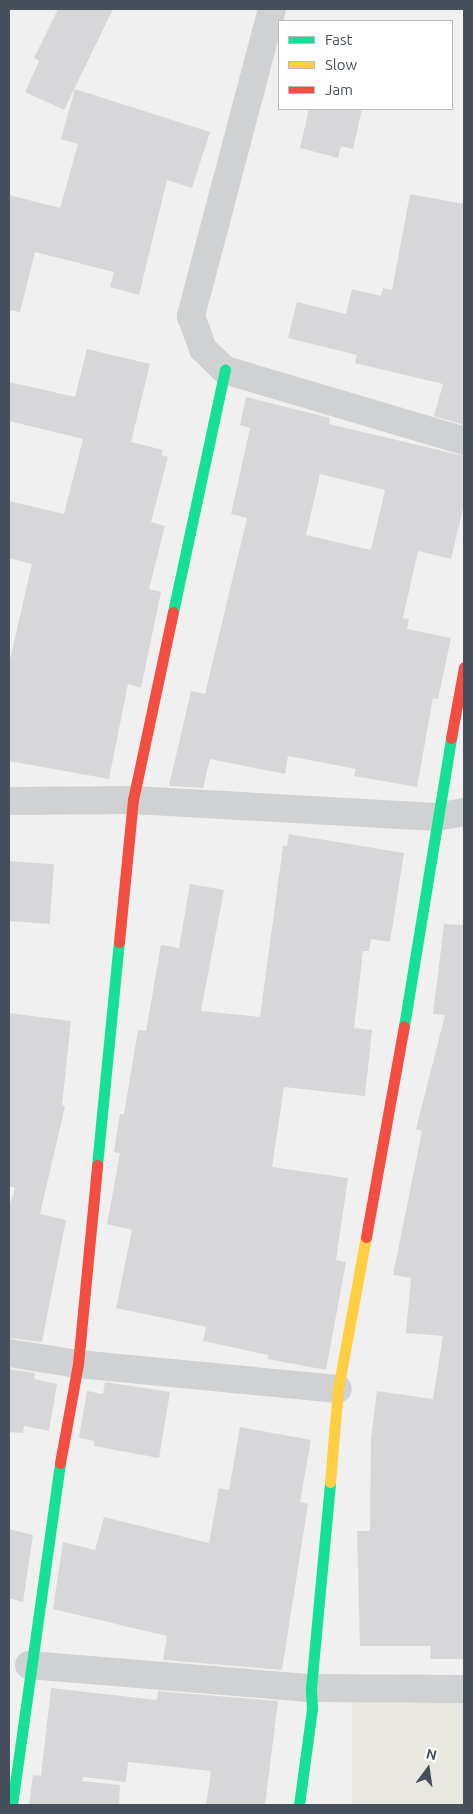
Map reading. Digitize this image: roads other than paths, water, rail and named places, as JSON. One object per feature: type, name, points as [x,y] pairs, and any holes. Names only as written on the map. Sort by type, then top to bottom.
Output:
[{"type":"street","points":[[272,9],[191,316],[202,349],[225,370],[464,441]]},
{"type":"street","points":[[12,1805],[29,1665],[70,1394],[78,1364],[133,800],[225,370]]},
{"type":"street","points":[[299,1805],[312,1709],[311,1688],[338,1389],[399,1059],[436,817],[464,667]]},
{"type":"street","points":[[9,801],[133,800],[436,817],[464,812]]},
{"type":"street","points":[[9,1353],[78,1364],[338,1389]]},
{"type":"street","points":[[29,1665],[311,1688],[464,1689]]}]
